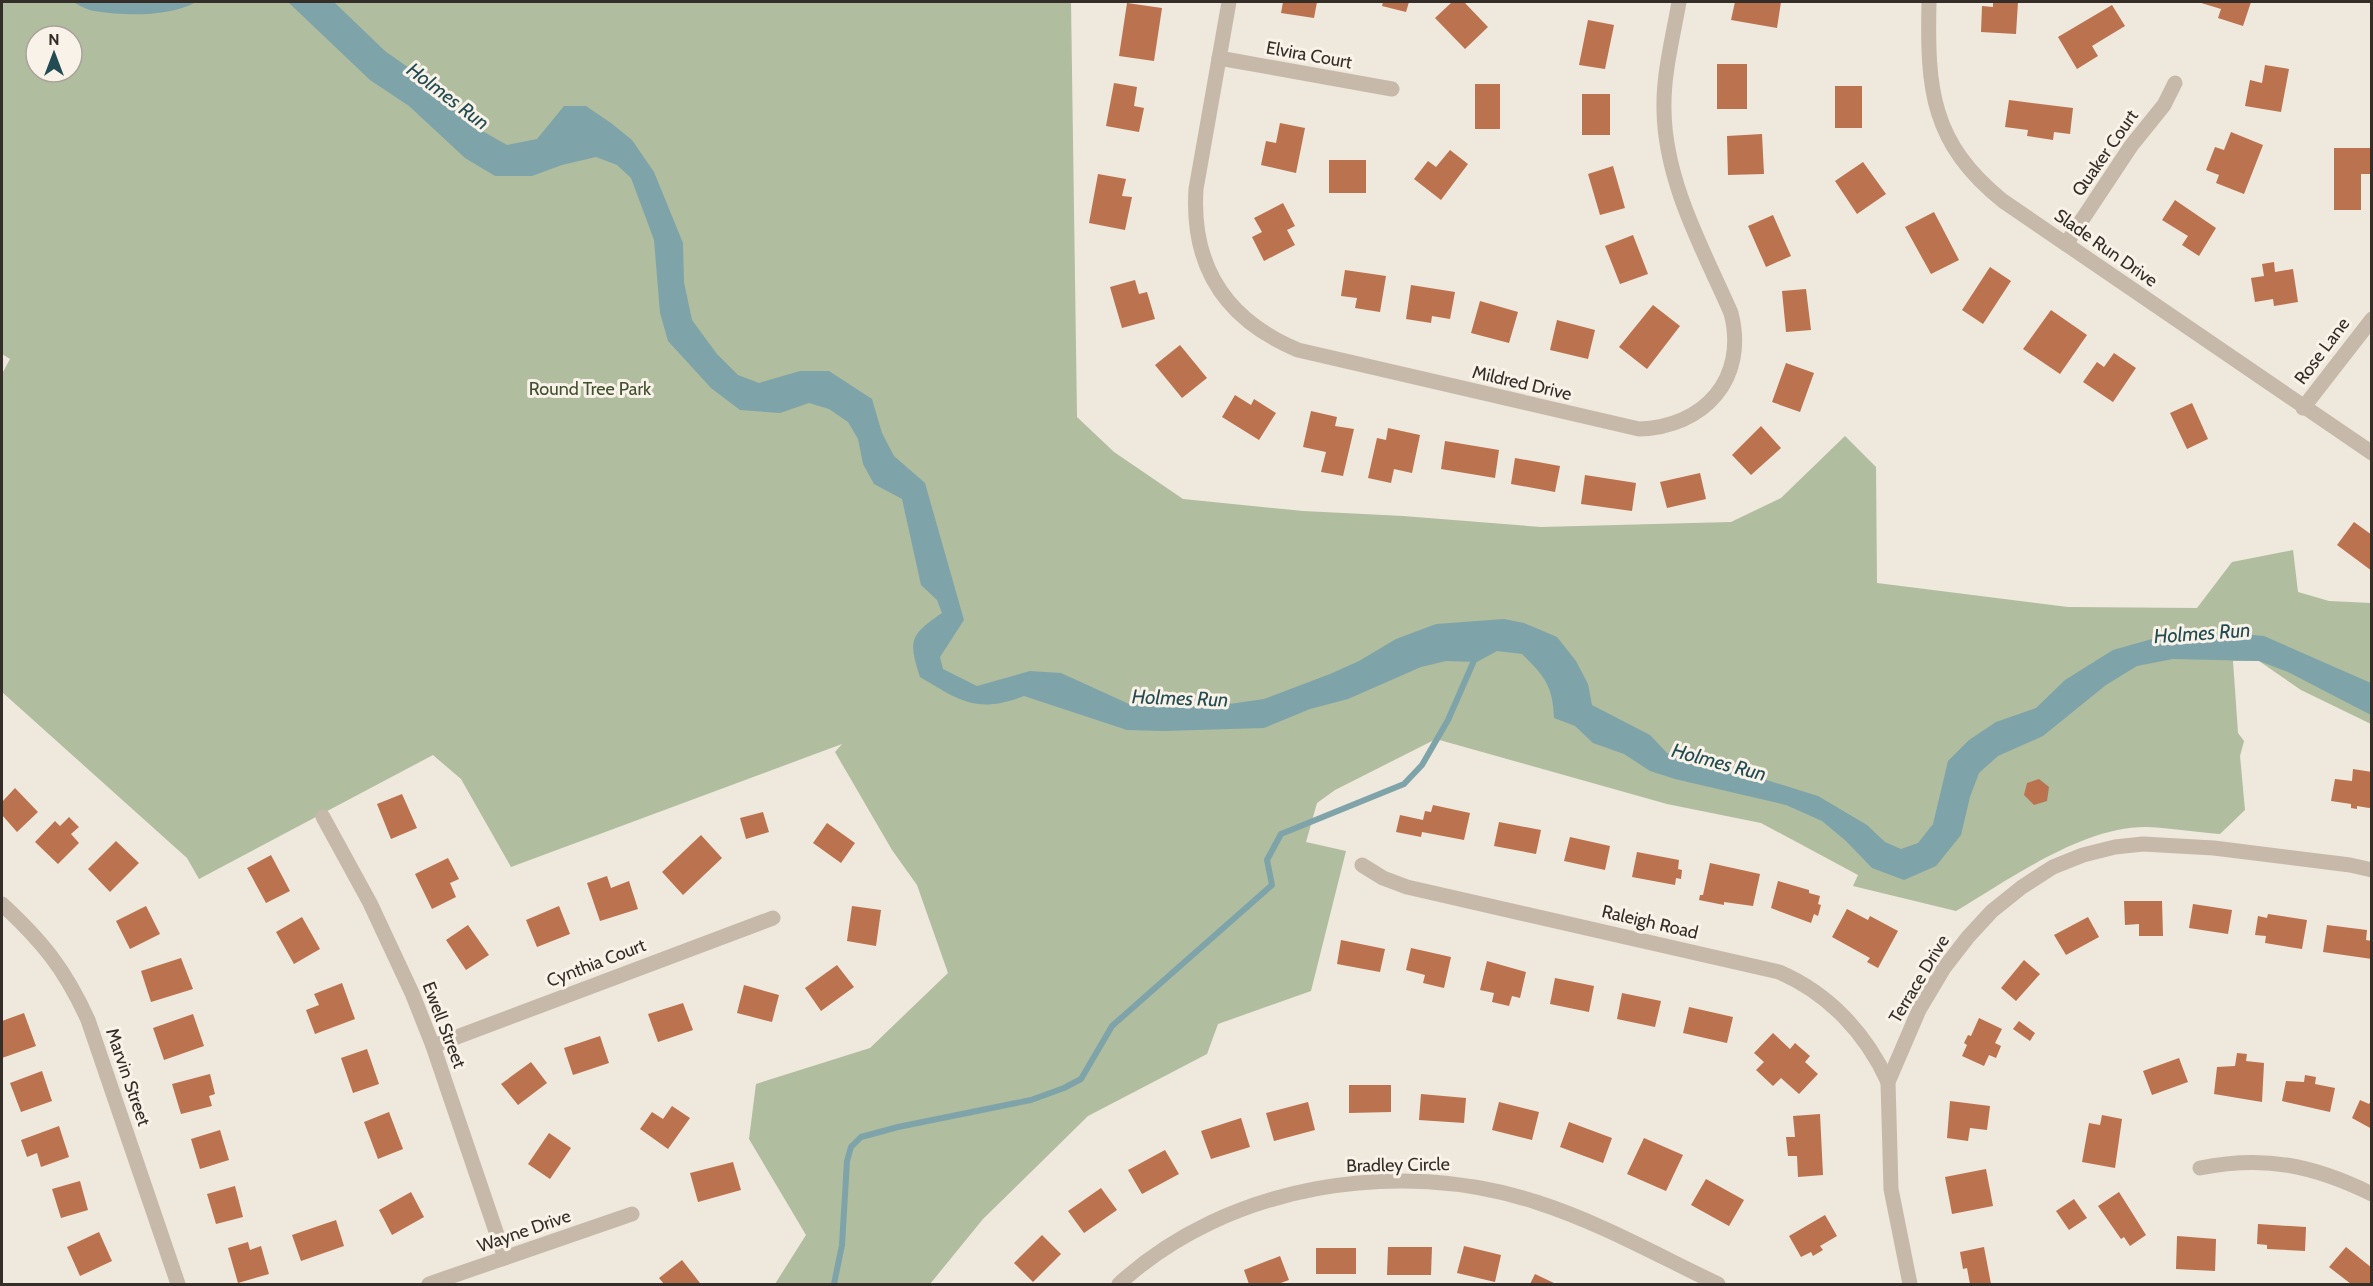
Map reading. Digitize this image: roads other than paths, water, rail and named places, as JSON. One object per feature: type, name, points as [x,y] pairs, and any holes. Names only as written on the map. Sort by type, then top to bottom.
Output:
[{"type":"street","name":"Mildred Drive","points":[[1229,2],[1196,189],[1197,234],[1204,259],[1215,284],[1232,307],[1252,326],[1274,340],[1298,350],[1639,429],[1659,428],[1687,419],[1705,408],[1719,392],[1735,350],[1731,313],[1675,181],[1666,143],[1664,109],[1666,76],[1679,2]]},
{"type":"street","name":"Slade Run Drive","points":[[1929,2],[1932,86],[1939,118],[1950,144],[1969,170],[1987,188],[2066,244],[2372,453]]},
{"type":"street","name":"Elvira Court","points":[[1219,58],[1392,89]]},
{"type":"street","name":"Quaker Court","points":[[2066,244],[2131,146],[2164,105],[2175,83]]},
{"type":"street","name":"Rose Lane","points":[[2303,408],[2372,319]]},
{"type":"street","name":"Ewell Street","points":[[323,817],[379,922],[412,993],[433,1046],[505,1258]]},
{"type":"street","name":"Terrace Drive","points":[[1910,1284],[1891,1189],[1888,1082],[1920,1010],[1944,969],[1968,937],[1992,911],[2022,887],[2053,867],[2082,855],[2115,847],[2143,844],[2214,848],[2258,852],[2372,870]]},
{"type":"street","name":"Raleigh Road","points":[[1362,865],[1383,878],[1407,887],[1779,972],[1798,980],[1823,997],[1844,1017],[1865,1042],[1888,1082]]},
{"type":"street","name":"Marvin Street","points":[[2,904],[54,957],[74,989],[88,1020],[178,1284]]},
{"type":"street","name":"Cynthia Court","points":[[433,1046],[773,918]]},
{"type":"street","points":[[2200,1168],[2248,1161],[2277,1162],[2340,1178],[2372,1194]]},
{"type":"street","name":"Bradley Circle","points":[[1119,1284],[1165,1250],[1200,1229],[1244,1209],[1290,1194],[1328,1186],[1420,1180],[1483,1188],[1536,1202],[1574,1216],[1718,1284]]},
{"type":"street","name":"Wayne Drive","points":[[429,1284],[632,1214]]},
{"type":"water","points":[[73,2],[196,2],[160,13],[119,14],[86,9]]},
{"type":"water","points":[[288,2],[334,2],[385,51],[419,75],[477,128],[507,145],[537,139],[564,106],[586,106],[632,140],[654,172],[683,243],[684,282],[692,320],[717,354],[738,375],[759,383],[800,371],[829,371],[872,399],[882,433],[894,456],[925,483],[964,620],[940,657],[943,669],[977,686],[1030,671],[1061,673],[1129,704],[1208,707],[1264,699],[1330,674],[1359,661],[1396,639],[1436,624],[1504,619],[1524,623],[1557,637],[1576,661],[1588,684],[1592,705],[1650,735],[1667,753],[1731,769],[1818,796],[1867,825],[1885,842],[1901,849],[1918,843],[1933,824],[1948,761],[1969,740],[1996,722],[2036,708],[2065,680],[2113,650],[2152,639],[2227,633],[2264,636],[2371,683],[2371,715],[2288,672],[2259,661],[2173,659],[2137,666],[2106,685],[2043,736],[1998,756],[1979,773],[1970,797],[1961,835],[1936,866],[1904,880],[1872,868],[1846,841],[1822,821],[1786,805],[1650,771],[1624,754],[1593,743],[1575,726],[1554,718],[1552,697],[1546,682],[1522,654],[1497,651],[1477,662],[1446,661],[1421,667],[1348,699],[1310,709],[1264,728],[1127,730],[1024,696],[994,704],[969,702],[947,693],[920,677],[914,654],[915,639],[923,627],[942,613],[937,600],[921,585],[902,499],[874,484],[863,464],[858,439],[848,422],[829,409],[809,403],[780,413],[740,410],[711,388],[668,341],[660,313],[654,240],[631,178],[617,165],[596,157],[562,165],[532,176],[495,176],[465,158],[409,106],[370,80]]},
{"type":"waterway","points":[[834,1284],[842,1245],[847,1161],[851,1147],[861,1137],[898,1127],[1031,1100],[1081,1079],[1112,1026],[1272,885],[1267,860],[1281,834],[1404,784],[1422,765],[1448,720],[1476,656]]},
{"type":"water label","name":"Holmes Run","points":[[448,96]]},
{"type":"water label","name":"Holmes Run","points":[[2202,633]]},
{"type":"water label","name":"Holmes Run","points":[[1180,698]]},
{"type":"water label","name":"Holmes Run","points":[[1719,762]]},
{"type":"park label","name":"Round Tree Park","points":[[590,389]]}]
